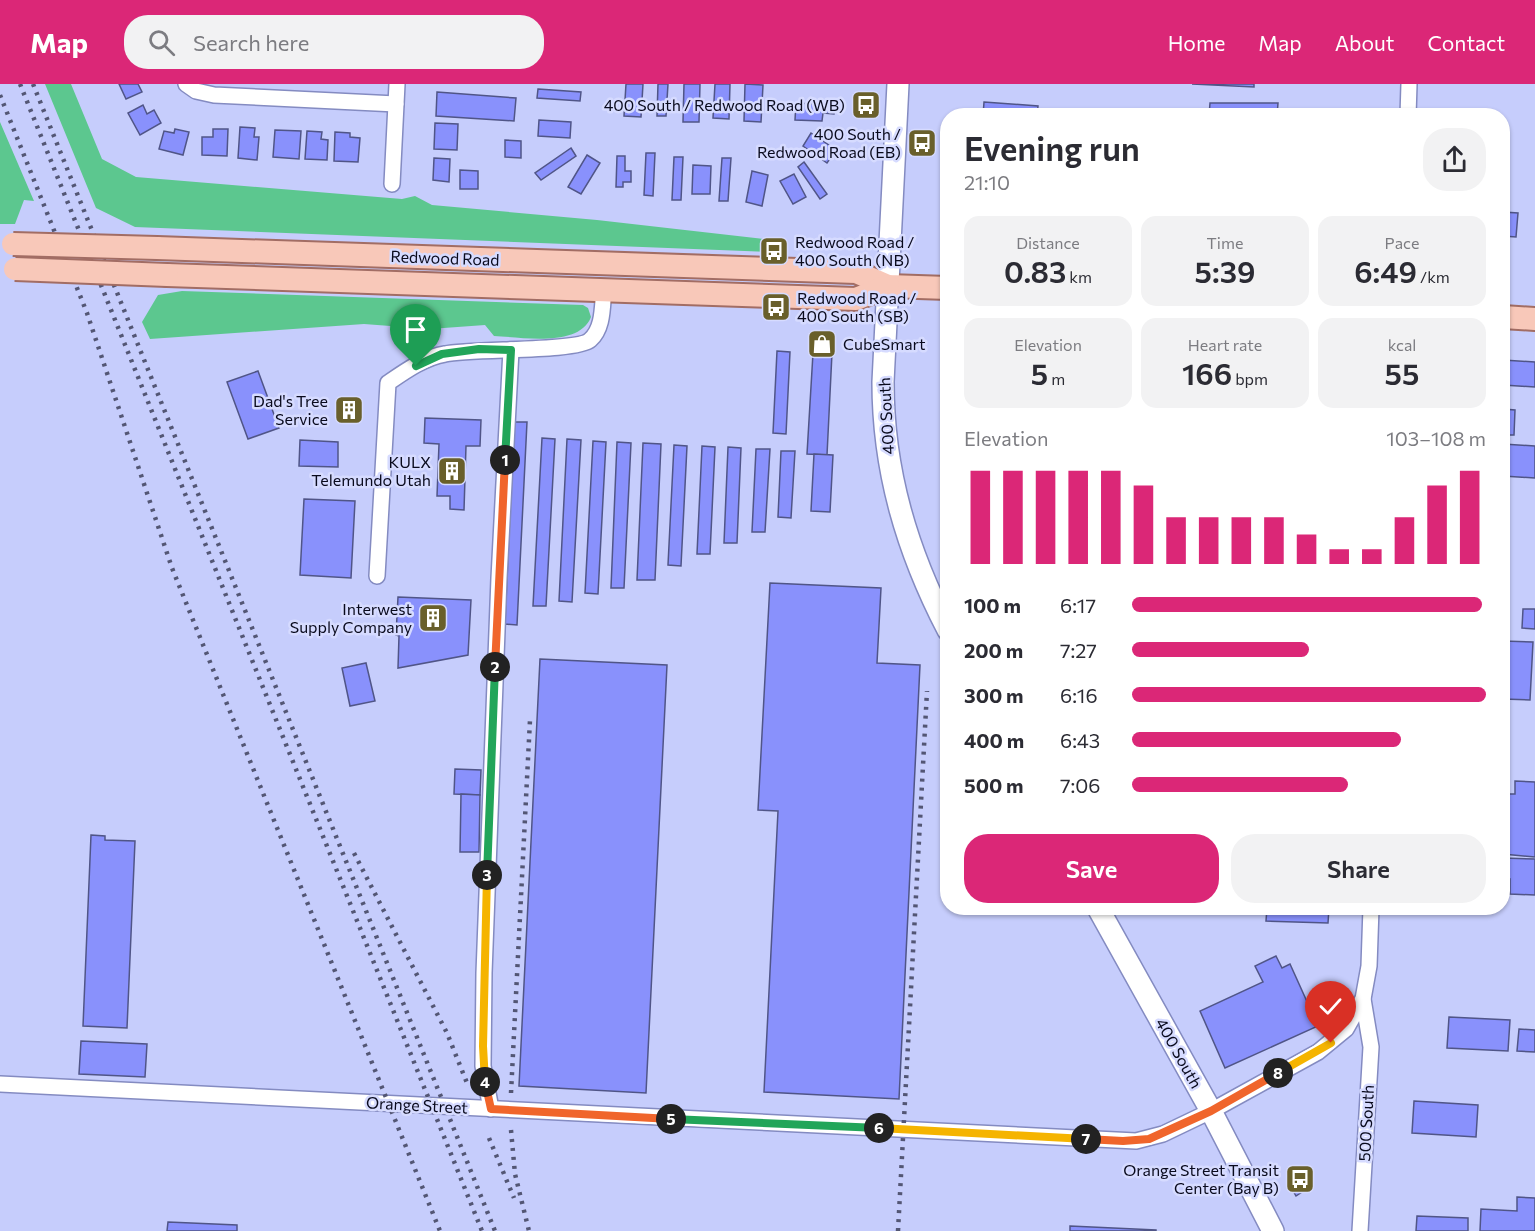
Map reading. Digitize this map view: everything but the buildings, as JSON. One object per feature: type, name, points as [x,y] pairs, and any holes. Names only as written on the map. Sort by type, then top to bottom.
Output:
[{"type":"main road","name":"Redwood Road","points":[[6,243],[856,272],[888,286],[940,288]]},
{"type":"main road","name":"Redwood Road","points":[[8,269],[604,288],[856,299],[888,286]]},
{"type":"main road","points":[[1510,317],[1535,319]]},
{"type":"street","points":[[186,84],[196,91],[223,96],[396,104]]},
{"type":"street","points":[[392,184],[397,84]]},
{"type":"street","name":"400 South","points":[[898,84],[883,405],[891,479],[902,524],[917,565],[940,613]]},
{"type":"street","points":[[1408,108],[1409,84]]},
{"type":"street","points":[[377,576],[388,383],[442,354],[479,349],[511,350],[585,344],[597,331],[604,288]]},
{"type":"street","points":[[491,1109],[483,1066],[484,962],[499,578],[511,350]]},
{"type":"street","name":"400 South","points":[[1102,915],[1211,1111],[1273,1231]]},
{"type":"street","name":"500 South","points":[[1360,1231],[1371,1047],[1363,999],[1369,966],[1371,915]]},
{"type":"street","name":"Orange Street","points":[[0,1084],[1123,1141],[1149,1139],[1211,1111],[1331,1043],[1346,1029],[1363,999]]},
{"type":"green space","points":[[45,84],[71,84],[102,159],[136,177],[402,199],[415,196],[432,205],[597,220],[773,240],[772,252],[135,227],[96,208]]},
{"type":"green space","points":[[0,122],[34,201],[24,200],[15,224],[0,224]]},
{"type":"green space","points":[[182,291],[583,305],[588,308],[591,317],[584,327],[575,333],[548,339],[494,336],[485,325],[430,329],[364,324],[150,339],[142,322],[158,295]]},
{"type":"railway","points":[[20,84],[482,1231]]},
{"type":"railway","points":[[33,84],[495,1231]]},
{"type":"railway","points":[[0,95],[87,313],[172,568],[440,1231]]},
{"type":"railway","points":[[898,1231],[927,691]]},
{"type":"railway","points":[[511,1093],[530,720]]},
{"type":"railway","points":[[354,853],[447,1033],[467,1083]]},
{"type":"railway","points":[[511,1130],[515,1174],[529,1231]]},
{"type":"railway","points":[[489,1138],[514,1198]]},
{"type":"place","name":"400 South / Redwood Road (WB)","points":[[866,105]]},
{"type":"place","name":"400 South / Redwood Road (EB)","points":[[922,143]]},
{"type":"place","name":"Redwood Road / 400 South (NB)","points":[[774,251]]},
{"type":"place","name":"Redwood Road / 400 South (SB)","points":[[776,307]]},
{"type":"place","name":"CubeSmart","points":[[822,344]]},
{"type":"place","name":"Dad's Tree Service","points":[[349,410]]},
{"type":"place","name":"KULX Telemundo Utah","points":[[452,471]]},
{"type":"place","name":"Interwest Supply Company","points":[[433,618]]},
{"type":"place","name":"Orange Street Transit Center (Bay B)","points":[[1300,1179]]},
{"type":"route","points":[[416,366],[442,354],[479,349],[511,350],[499,578],[484,973],[483,1066],[491,1109],[1136,1141],[1163,1134],[1211,1111],[1331,1043]]}]
